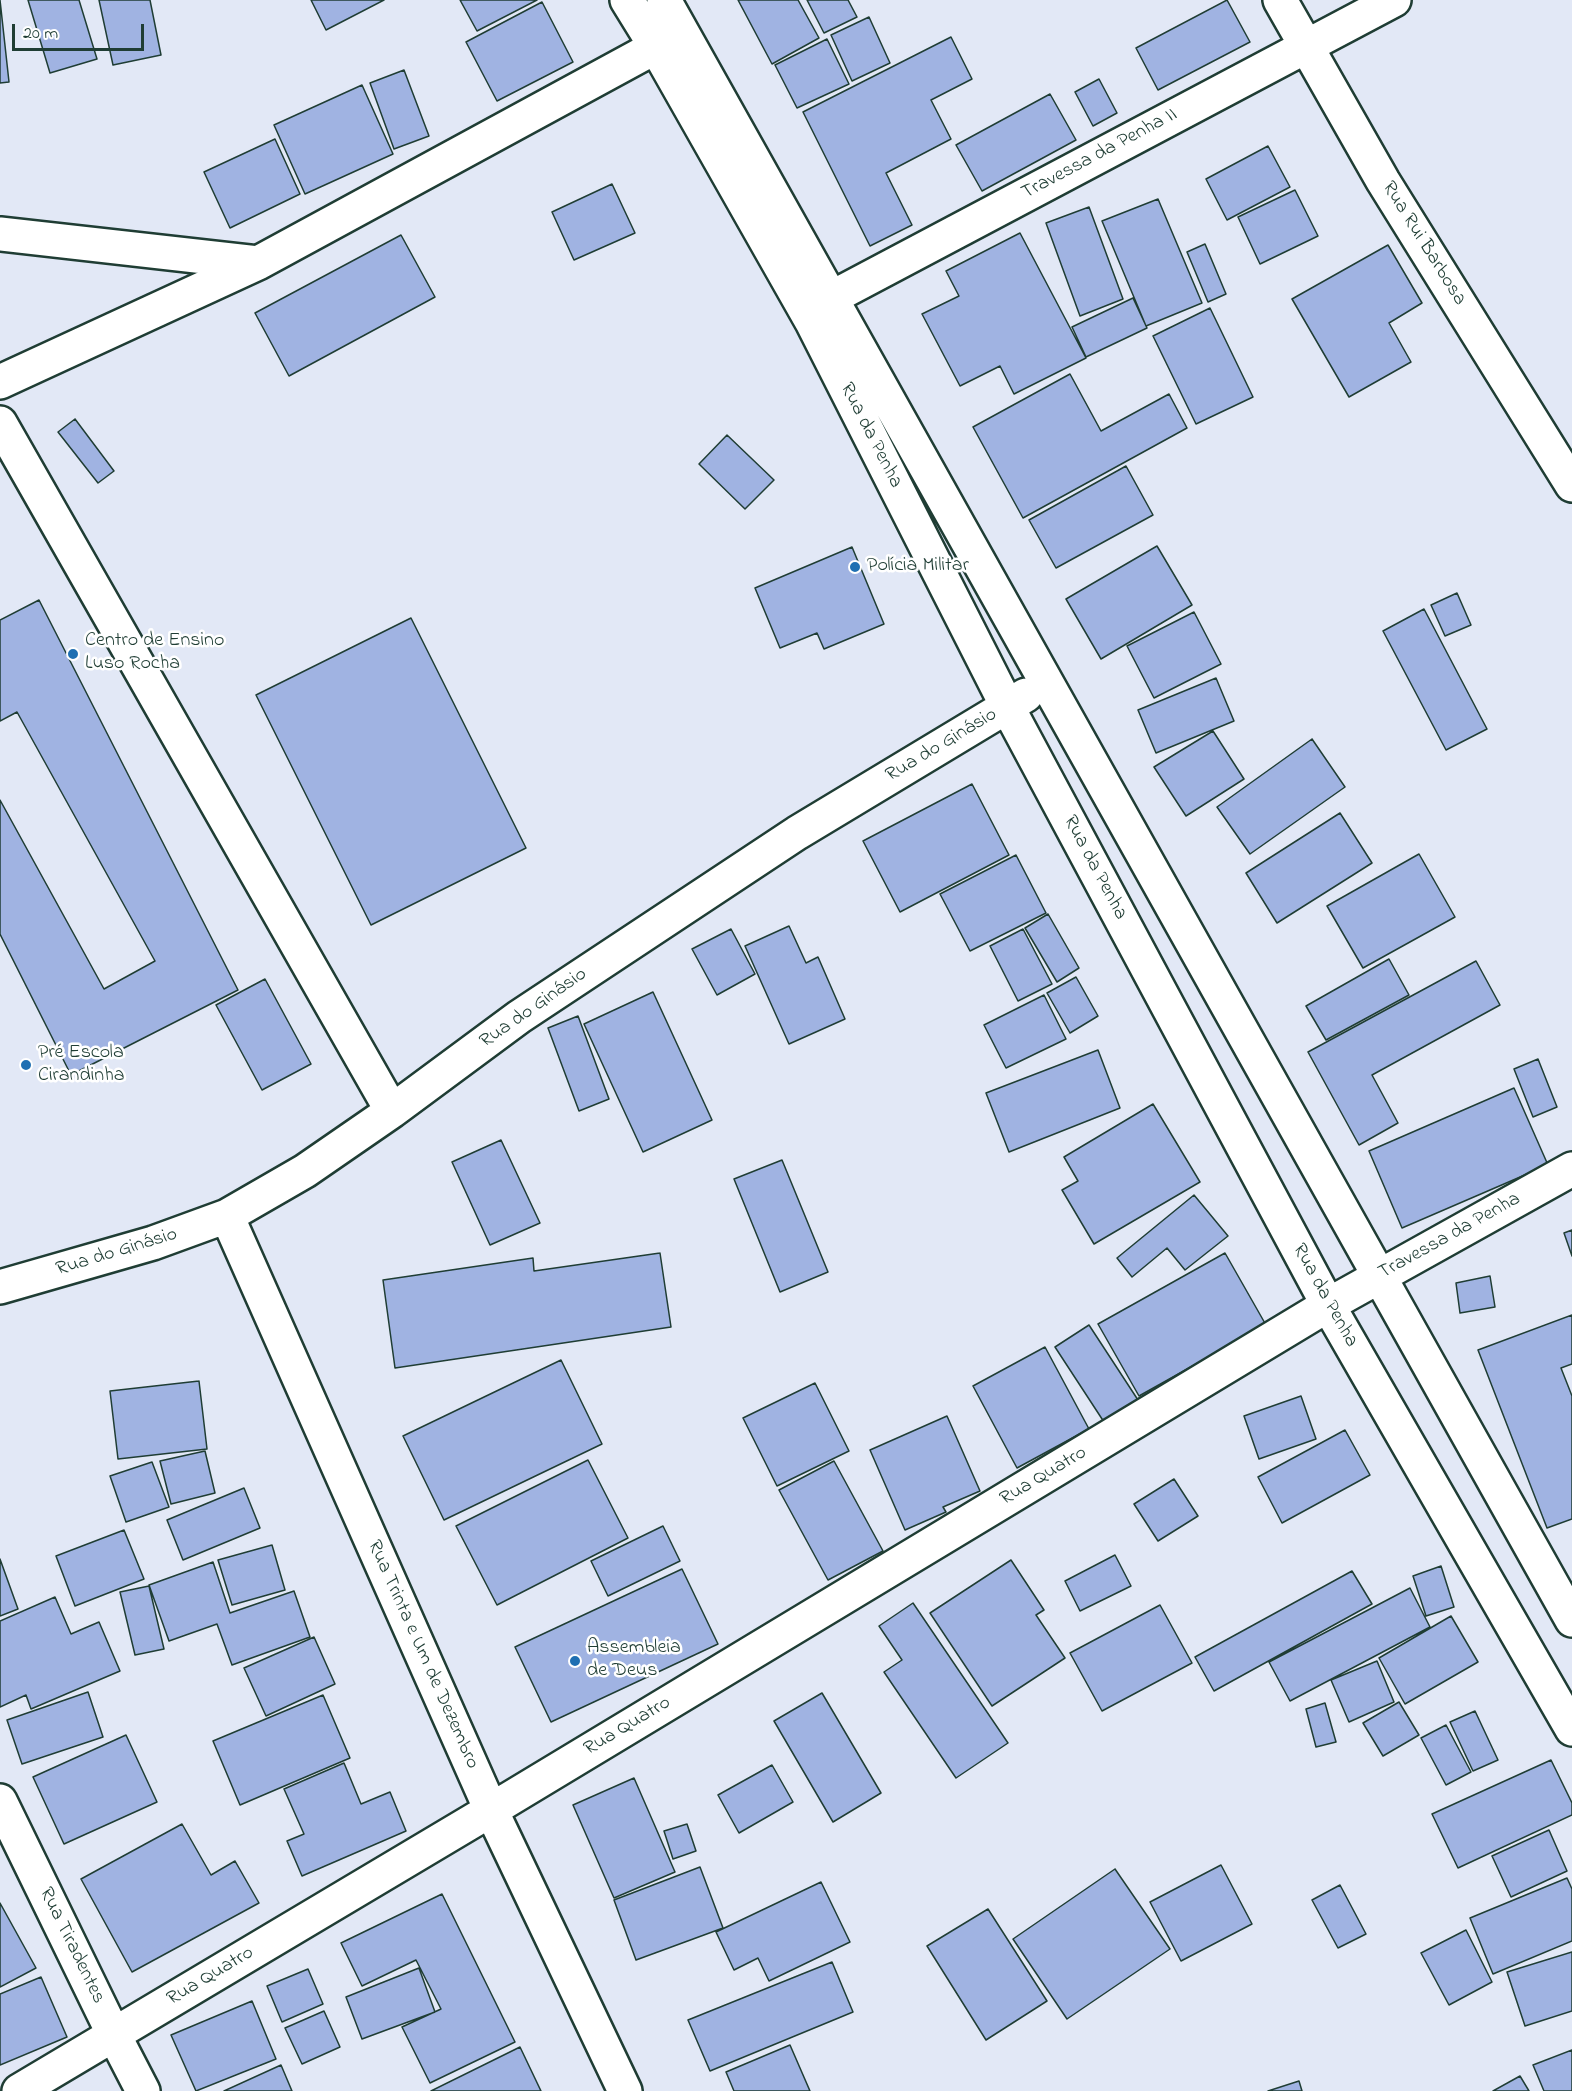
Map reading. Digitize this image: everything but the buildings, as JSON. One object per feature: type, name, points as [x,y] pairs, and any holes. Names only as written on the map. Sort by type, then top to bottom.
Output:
[{"type":"street","name":"Rua da Penha","points":[[627,0],[669,40],[819,305],[1046,681],[1572,1620]]},
{"type":"street","name":"Rua da Penha","points":[[664,0],[669,40]]},
{"type":"street","name":"Rua Rui Barbosa","points":[[1280,0],[1383,181],[1572,485]]},
{"type":"street","name":"Travessa da Penha II","points":[[819,305],[1394,0]]},
{"type":"street","points":[[0,382],[258,263],[669,40]]},
{"type":"street","points":[[0,234],[258,263]]},
{"type":"street","name":"Rua da Penha","points":[[819,305],[1007,706],[1328,1305],[1572,1729]]},
{"type":"street","points":[[0,423],[392,1111]]},
{"type":"street","name":"Rua do Ginásio","points":[[0,1287],[153,1243],[227,1216],[305,1171],[392,1111],[519,1017],[693,901],[807,827],[1046,681]]},
{"type":"street","name":"Travessa da Penha","points":[[1328,1305],[1572,1169]]},
{"type":"street","name":"Rua Trinta e Um de Dezembro","points":[[227,1216],[491,1810],[625,2091]]},
{"type":"street","name":"Rua Quatro","points":[[19,2091],[491,1810],[1328,1305]]},
{"type":"street","name":"Rua Tiradentes","points":[[0,1801],[143,2091]]},
{"type":"place","name":"Polícia Militar","points":[[855,567]]},
{"type":"place","name":"Centro de Ensino Luso Rocha","points":[[73,654]]},
{"type":"place","name":"Pré Escola Cirandinha","points":[[26,1065]]},
{"type":"place","name":"Assembleia de Deus","points":[[575,1661]]}]
